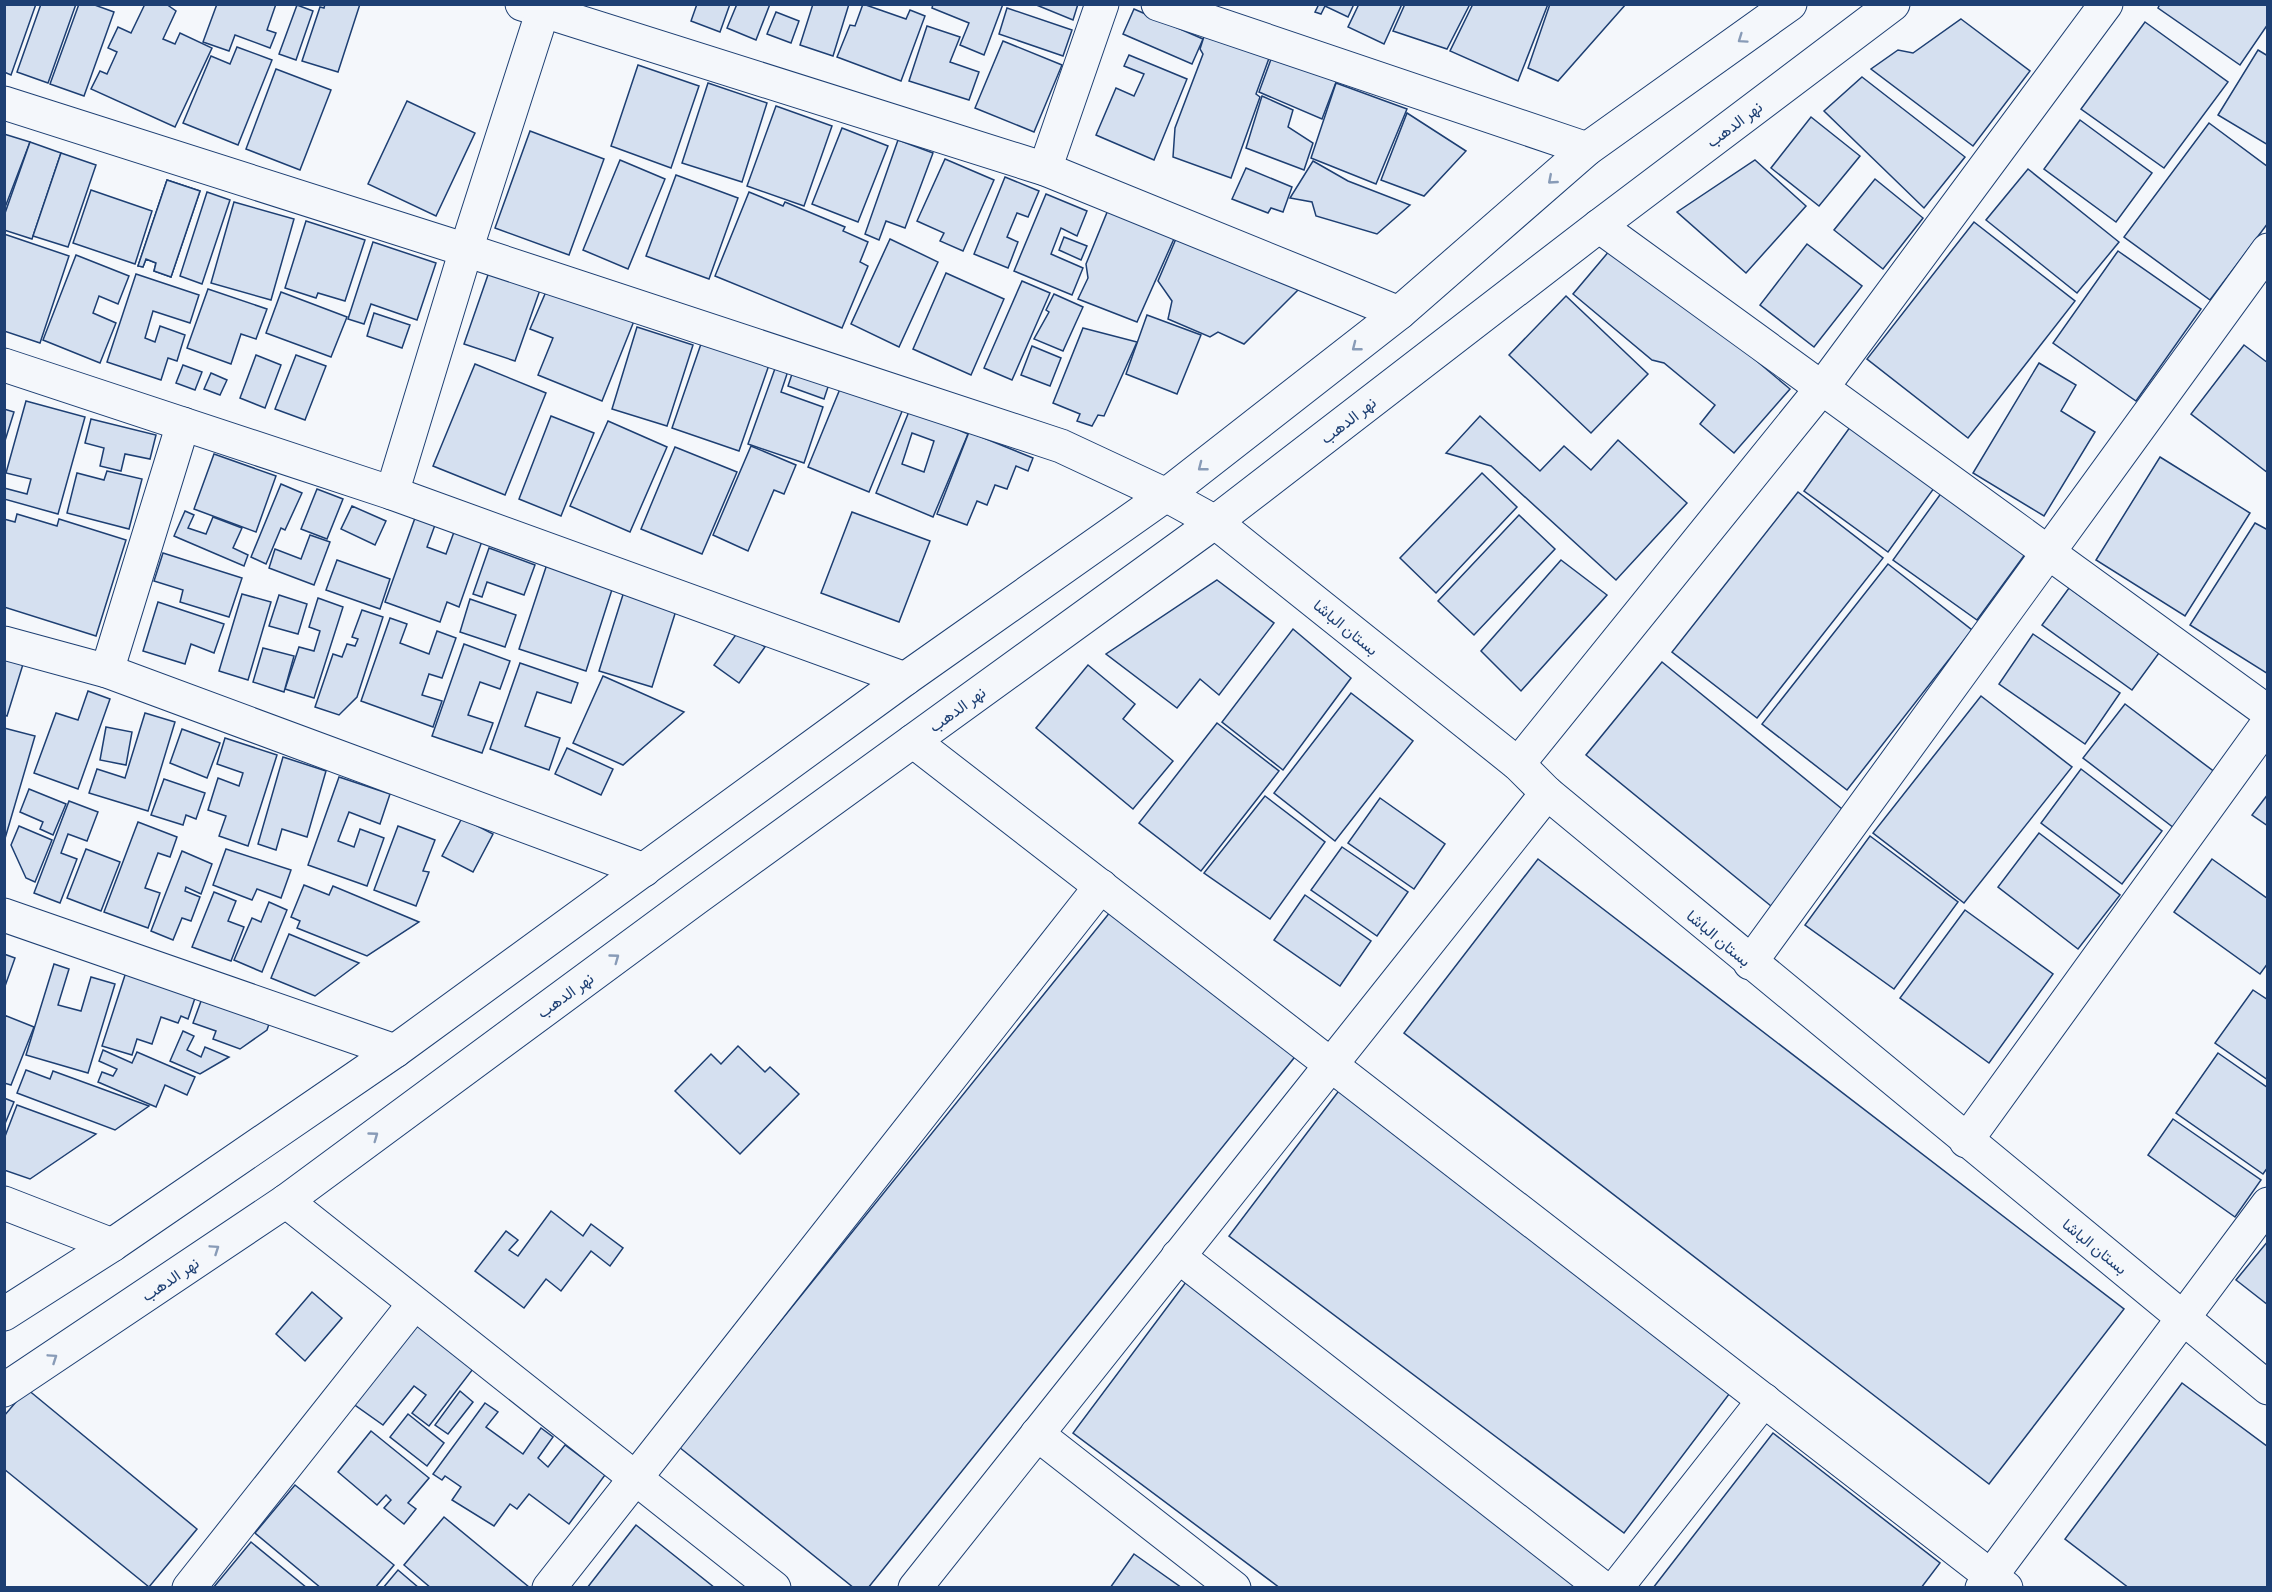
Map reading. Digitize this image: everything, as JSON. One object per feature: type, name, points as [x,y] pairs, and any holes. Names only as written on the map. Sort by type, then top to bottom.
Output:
[{"type":"street","points":[[1046,169],[1102,4]]},
{"type":"street","points":[[1158,4],[1587,149]]},
{"type":"street","name":"نهر الدهب","points":[[4,1390],[286,1201],[1215,522],[1599,226],[1893,4]]},
{"type":"street","points":[[1518,764],[1821,389],[2106,4]]},
{"type":"street","points":[[392,493],[537,7],[1046,169],[1399,313]]},
{"type":"street","points":[[4,1314],[112,1245],[395,1051],[905,679],[1166,495],[1399,313],[1587,149],[1776,7]]},
{"type":"street","name":"بستان الباشا","points":[[4,103],[466,250],[1061,446],[1166,495],[1215,522],[1518,764],[1547,793],[1750,963],[2268,1388]]},
{"type":"street","points":[[1599,226],[2268,712]]},
{"type":"street","points":[[1750,963],[2268,250]]},
{"type":"street","points":[[4,365],[392,493],[905,679]]},
{"type":"street","points":[[108,671],[183,424]]},
{"type":"street","points":[[4,643],[108,671],[644,870]]},
{"type":"street","points":[[1966,1141],[2268,723]]},
{"type":"street","points":[[913,741],[1764,1400],[1993,1584],[2268,1204]]},
{"type":"street","points":[[915,1587],[1547,793]]},
{"type":"street","points":[[549,1587],[1101,886]]},
{"type":"street","points":[[4,915],[395,1051]]},
{"type":"street","points":[[286,1201],[774,1587]]},
{"type":"street","points":[[4,1203],[112,1245]]},
{"type":"street","points":[[1178,1256],[1603,1587]]},
{"type":"street","points":[[189,1587],[414,1304]]},
{"type":"street","points":[[1616,1587],[1764,1400]]},
{"type":"street","points":[[1037,1434],[1234,1587]]},
{"type":"building","points":[[4,4],[36,4],[11,75],[4,72]]},
{"type":"building","points":[[41,4],[76,4],[48,83],[17,72]]},
{"type":"building","points":[[79,4],[92,4],[114,12],[84,96],[50,84]]},
{"type":"building","points":[[145,4],[166,4],[176,11],[163,39],[175,44],[180,33],[212,48],[175,127],[91,89],[100,71],[107,74],[117,52],[108,48],[118,27],[131,33]]},
{"type":"building","points":[[217,4],[276,4],[267,30],[276,33],[270,48],[235,35],[229,51],[203,42]]},
{"type":"building","points":[[325,4],[360,4],[338,72],[302,61],[320,7],[324,8]]},
{"type":"building","points":[[697,4],[730,4],[720,32],[691,21]]},
{"type":"building","points":[[737,4],[770,4],[756,40],[727,28]]},
{"type":"building","points":[[813,4],[849,4],[833,56],[800,45]]},
{"type":"building","points":[[863,4],[906,19],[910,10],[925,16],[901,81],[837,57],[850,25],[855,26]]},
{"type":"building","points":[[933,4],[1003,4],[984,55],[960,45],[969,23],[932,8]]},
{"type":"building","points":[[1034,4],[1078,4],[1073,20]]},
{"type":"building","points":[[1319,4],[1354,4],[1348,17],[1325,6],[1321,14],[1315,12]]},
{"type":"building","points":[[1359,4],[1402,4],[1384,44],[1348,27]]},
{"type":"building","points":[[1405,4],[1470,4],[1447,49],[1393,31]]},
{"type":"building","points":[[1473,4],[1548,4],[1518,81],[1450,51]]},
{"type":"building","points":[[1550,4],[1626,4],[1558,81],[1528,68]]},
{"type":"building","points":[[2160,4],[2268,4],[2268,24],[2240,65],[2158,8]]},
{"type":"building","points":[[297,5],[313,11],[296,60],[279,54]]},
{"type":"building","points":[[1007,8],[1072,30],[1063,56],[999,34]]},
{"type":"building","points":[[1134,9],[1203,39],[1192,64],[1123,34]]},
{"type":"building","points":[[776,12],[799,21],[791,43],[767,34]]},
{"type":"building","points":[[1961,19],[2030,71],[1973,146],[1871,69],[1898,50],[1913,53]]},
{"type":"building","points":[[2145,22],[2228,82],[2164,168],[2081,109]]},
{"type":"building","points":[[1208,24],[1272,50],[1256,94],[1260,97],[1231,178],[1173,157],[1175,128],[1203,54],[1200,49]]},
{"type":"building","points":[[927,26],[960,37],[950,62],[979,72],[969,100],[909,81]]},
{"type":"building","points":[[1003,41],[1062,65],[1034,132],[975,108]]},
{"type":"building","points":[[237,47],[272,60],[238,145],[183,123],[211,56],[230,64]]},
{"type":"building","points":[[2258,50],[2268,56],[2268,145],[2218,115]]},
{"type":"building","points":[[1274,51],[1338,77],[1322,119],[1259,92]]},
{"type":"building","points":[[1129,55],[1187,79],[1154,160],[1096,135],[1116,88],[1134,96],[1144,74],[1124,66]]},
{"type":"building","points":[[638,65],[699,86],[671,168],[611,146]]},
{"type":"building","points":[[276,69],[331,90],[300,170],[246,149]]},
{"type":"building","points":[[1862,77],[1965,157],[1924,208],[1824,111]]},
{"type":"building","points":[[708,83],[767,103],[742,182],[682,163]]},
{"type":"building","points":[[1336,83],[1407,109],[1376,184],[1311,158]]},
{"type":"building","points":[[1262,96],[1293,110],[1288,127],[1313,143],[1304,170],[1246,148]]},
{"type":"building","points":[[407,101],[475,133],[436,216],[368,184]]},
{"type":"building","points":[[776,106],[832,126],[804,206],[747,186]]},
{"type":"building","points":[[1407,113],[1466,151],[1424,196],[1381,180]]},
{"type":"building","points":[[1811,117],[1860,156],[1819,206],[1771,168]]},
{"type":"building","points":[[2080,120],[2152,173],[2116,222],[2044,169]]},
{"type":"building","points":[[2209,123],[2268,167],[2268,223],[2210,300],[2124,237]]},
{"type":"building","points":[[842,128],[888,146],[858,222],[812,204]]},
{"type":"building","points":[[530,131],[604,159],[569,255],[495,228]]},
{"type":"building","points":[[4,134],[30,142],[4,210]]},
{"type":"building","points":[[898,140],[933,153],[905,228],[886,221],[879,240],[865,234]]},
{"type":"building","points":[[30,142],[61,153],[32,239],[4,230],[4,216]]},
{"type":"building","points":[[61,153],[96,165],[68,247],[33,236]]},
{"type":"building","points":[[945,159],[994,180],[963,251],[940,241],[944,233],[917,221]]},
{"type":"building","points":[[620,160],[665,179],[628,269],[583,250]]},
{"type":"building","points":[[1755,160],[1806,206],[1746,273],[1677,212]]},
{"type":"building","points":[[1313,161],[1348,181],[1410,205],[1377,234],[1316,216],[1312,202],[1290,198]]},
{"type":"building","points":[[1246,168],[1292,187],[1283,212],[1271,208],[1268,213],[1232,199]]},
{"type":"building","points":[[2028,169],[2119,242],[2077,293],[1986,220]]},
{"type":"building","points":[[676,175],[738,198],[709,279],[646,256]]},
{"type":"building","points":[[1005,177],[1039,191],[1028,217],[1017,213],[1007,237],[1018,242],[1008,268],[974,254]]},
{"type":"building","points":[[1875,179],[1923,218],[1883,269],[1834,230]]},
{"type":"building","points":[[167,180],[200,191],[171,277],[154,271],[156,263],[146,259],[143,267],[138,266]],"holes":[[[157,227],[171,233],[165,246],[152,240]]]},
{"type":"building","points":[[167,180],[200,191],[171,277],[154,271],[156,263],[146,259],[143,267],[138,266]]},
{"type":"building","points":[[91,190],[152,211],[135,264],[73,243]]},
{"type":"building","points":[[207,192],[230,200],[202,284],[180,276]]},
{"type":"building","points":[[749,192],[783,206],[785,202],[845,227],[843,231],[868,242],[860,262],[868,266],[842,328],[715,276]]},
{"type":"building","points":[[1046,194],[1087,211],[1077,236],[1061,228],[1051,254],[1083,268],[1072,295],[1014,271]]},
{"type":"building","points":[[234,202],[294,219],[271,300],[211,283]]},
{"type":"building","points":[[1108,210],[1177,232],[1137,322],[1078,299],[1088,278],[1086,264]]},
{"type":"building","points":[[306,221],[365,240],[345,301],[318,293],[316,298],[285,288]]},
{"type":"building","points":[[1974,222],[2075,301],[1968,438],[1867,359]]},
{"type":"building","points":[[1181,227],[1306,282],[1244,344],[1218,332],[1210,337],[1168,319],[1172,301],[1158,281]]},
{"type":"building","points":[[4,234],[69,256],[40,343],[4,331]]},
{"type":"building","points":[[1064,237],[1087,246],[1081,260],[1059,250]]},
{"type":"building","points":[[890,239],[938,262],[899,347],[851,324]]},
{"type":"building","points":[[373,242],[436,263],[417,320],[371,304],[364,324],[348,319]]},
{"type":"building","points":[[1616,243],[1790,389],[1734,453],[1700,424],[1715,405],[1664,363],[1652,360],[1573,294]]},
{"type":"building","points":[[1807,244],[1862,286],[1814,347],[1760,305]]},
{"type":"building","points":[[2118,251],[2201,309],[2136,401],[2053,343]]},
{"type":"building","points":[[76,255],[129,276],[118,304],[99,296],[93,313],[116,323],[100,363],[43,340]]},
{"type":"building","points":[[489,272],[540,290],[515,361],[464,344]]},
{"type":"building","points":[[946,273],[1004,299],[971,375],[913,349]]},
{"type":"building","points":[[136,274],[199,295],[190,323],[153,311],[145,338],[155,342],[160,326],[185,335],[177,361],[168,358],[161,380],[107,362]]},
{"type":"building","points":[[1022,281],[1050,293],[1012,380],[984,368]]},
{"type":"building","points":[[548,287],[634,321],[602,401],[538,375],[553,338],[530,329]]},
{"type":"building","points":[[208,289],[267,309],[256,339],[241,334],[231,364],[187,348]]},
{"type":"building","points":[[281,292],[347,317],[331,357],[266,333]]},
{"type":"building","points":[[1054,294],[1083,307],[1063,351],[1034,339],[1049,312],[1046,310]]},
{"type":"building","points":[[1566,296],[1648,374],[1591,433],[1509,355]]},
{"type":"building","points":[[374,313],[410,325],[402,348],[367,336]]},
{"type":"building","points":[[1147,315],[1201,335],[1177,394],[1126,374]]},
{"type":"building","points":[[637,327],[693,345],[667,426],[612,409]]},
{"type":"building","points":[[1083,328],[1137,342],[1104,416],[1098,415],[1092,426],[1077,421],[1080,414],[1053,403]]},
{"type":"building","points":[[702,341],[769,365],[739,451],[672,428]]},
{"type":"building","points":[[2244,345],[2268,363],[2268,473],[2191,414]]},
{"type":"building","points":[[1032,346],[1061,358],[1050,386],[1021,375]]},
{"type":"building","points":[[256,355],[281,365],[265,408],[240,398]]},
{"type":"building","points":[[296,355],[326,366],[305,420],[275,409]]},
{"type":"building","points":[[796,362],[832,375],[824,399],[788,386]]},
{"type":"building","points":[[777,363],[789,368],[781,392],[823,407],[804,463],[748,444]]},
{"type":"building","points":[[2039,363],[2076,385],[2061,411],[2095,432],[2044,516],[1973,473]]},
{"type":"building","points":[[475,364],[546,393],[505,495],[433,466]]},
{"type":"building","points":[[183,365],[202,372],[195,390],[176,383]]},
{"type":"building","points":[[211,373],[227,380],[220,395],[204,389]]},
{"type":"building","points":[[842,384],[903,409],[869,492],[808,467]]},
{"type":"building","points":[[26,401],[85,417],[58,514],[4,499],[4,488],[27,494],[31,479],[6,473]]},
{"type":"building","points":[[4,409],[14,412],[4,444]]},
{"type":"building","points":[[910,409],[968,434],[933,517],[876,493]],"holes":[[[912,433],[934,441],[924,472],[902,464]]]},
{"type":"building","points":[[551,416],[594,433],[561,516],[519,499]]},
{"type":"building","points":[[1480,416],[1540,471],[1564,446],[1591,470],[1618,440],[1687,503],[1616,580],[1491,466],[1446,453]]},
{"type":"building","points":[[91,419],[156,435],[150,459],[125,454],[121,471],[100,466],[104,448],[85,443]]},
{"type":"building","points":[[608,421],[667,447],[630,532],[570,506]]},
{"type":"building","points":[[1853,423],[1937,484],[1888,552],[1804,491]]},
{"type":"building","points":[[969,432],[1033,458],[1028,471],[1016,466],[1007,489],[995,485],[987,505],[977,501],[967,525],[937,514]]},
{"type":"building","points":[[751,446],[796,465],[784,494],[774,490],[748,551],[713,535]]},
{"type":"building","points":[[675,447],[737,472],[702,554],[641,529]]},
{"type":"building","points":[[214,454],[276,476],[256,532],[194,509]]},
{"type":"building","points":[[2160,457],[2250,513],[2185,616],[2096,560]]},
{"type":"building","points":[[107,471],[142,479],[129,529],[67,513],[77,473],[104,480]]},
{"type":"building","points":[[1482,473],[1517,507],[1436,593],[1400,558]]},
{"type":"building","points":[[281,484],[302,493],[285,530],[281,528],[266,564],[251,557]]},
{"type":"building","points":[[317,489],[343,499],[327,539],[301,529]]},
{"type":"building","points":[[1798,492],[1883,558],[1757,718],[1672,652]]},
{"type":"building","points":[[1942,492],[2026,553],[1977,620],[1893,560]]},
{"type":"building","points":[[352,506],[386,521],[375,545],[341,529]]},
{"type":"building","points":[[185,511],[194,515],[188,528],[206,534],[213,517],[242,528],[233,548],[248,555],[244,566],[174,536]]},
{"type":"building","points":[[852,512],[930,541],[899,622],[821,593]]},
{"type":"building","points":[[17,514],[57,526],[59,519],[126,540],[96,636],[4,607],[4,519],[15,522]]},
{"type":"building","points":[[1519,515],[1555,549],[1474,635],[1438,601]]},
{"type":"building","points":[[415,518],[435,525],[427,547],[446,554],[454,532],[482,541],[459,607],[447,602],[440,622],[385,602]]},
{"type":"building","points":[[2255,523],[2268,530],[2268,674],[2190,625]]},
{"type":"building","points":[[310,535],[330,542],[314,585],[269,568],[275,549],[301,559]]},
{"type":"building","points":[[489,548],[535,565],[524,595],[487,582],[482,597],[473,594]]},
{"type":"building","points":[[163,553],[242,578],[229,617],[180,602],[183,590],[154,581]]},
{"type":"building","points":[[550,555],[616,577],[586,671],[519,649]]},
{"type":"building","points":[[337,560],[390,579],[380,609],[326,590]]},
{"type":"building","points":[[1561,560],[1607,595],[1521,691],[1481,651]]},
{"type":"building","points":[[1888,564],[1972,630],[1847,790],[1762,724]]},
{"type":"building","points":[[1217,580],[1274,623],[1219,695],[1200,679],[1177,708],[1106,654]]},
{"type":"building","points":[[626,585],[679,601],[652,687],[599,671]]},
{"type":"building","points":[[2069,588],[2159,653],[2132,690],[2042,625]]},
{"type":"building","points":[[242,594],[271,602],[248,680],[219,671]]},
{"type":"building","points":[[279,595],[307,604],[298,634],[269,626]]},
{"type":"building","points":[[318,598],[343,607],[314,698],[285,689],[299,647],[314,651],[320,631],[309,627]]},
{"type":"building","points":[[470,599],[516,615],[505,647],[460,632]]},
{"type":"building","points":[[158,602],[224,624],[214,653],[191,644],[185,664],[143,651]]},
{"type":"building","points":[[362,610],[383,617],[357,697],[339,715],[315,707],[333,654],[342,657],[347,644],[355,646],[358,639],[352,637]]},
{"type":"building","points":[[390,618],[407,624],[400,643],[429,654],[437,631],[456,638],[442,678],[429,674],[422,695],[442,701],[433,727],[361,701]]},
{"type":"building","points":[[740,629],[765,647],[739,683],[714,665]]},
{"type":"building","points":[[1293,629],[1351,678],[1283,770],[1222,722]]},
{"type":"building","points":[[2033,634],[2120,693],[2085,744],[1999,684]]},
{"type":"building","points":[[464,644],[510,661],[500,689],[480,682],[468,715],[493,723],[482,753],[432,736]]},
{"type":"building","points":[[263,648],[294,656],[284,692],[253,682]]},
{"type":"building","points":[[4,655],[24,661],[7,716],[4,715]]},
{"type":"building","points":[[1662,662],[1847,813],[1771,906],[1586,755]]},
{"type":"building","points":[[520,663],[578,683],[571,703],[537,692],[525,726],[560,738],[549,770],[490,749]]},
{"type":"building","points":[[1088,665],[1135,704],[1123,719],[1173,761],[1133,809],[1036,728]]},
{"type":"building","points":[[603,676],[684,712],[623,765],[573,743]]},
{"type":"building","points":[[88,691],[110,699],[78,789],[34,773],[56,713],[78,720]]},
{"type":"building","points":[[1351,693],[1413,741],[1335,841],[1274,793]]},
{"type":"building","points":[[1981,696],[2072,767],[1964,903],[1873,833]]},
{"type":"building","points":[[2125,704],[2216,773],[2174,828],[2083,758]]},
{"type":"building","points":[[145,713],[175,722],[148,811],[89,793],[97,769],[125,778]]},
{"type":"building","points":[[1217,723],[1279,771],[1201,871],[1139,823]]},
{"type":"building","points":[[106,727],[132,732],[126,765],[100,760]]},
{"type":"building","points":[[4,728],[35,736],[4,842]]},
{"type":"building","points":[[182,729],[220,743],[207,778],[170,763]]},
{"type":"building","points":[[225,738],[277,755],[248,846],[219,836],[226,816],[208,810],[218,778],[239,786],[243,773],[217,764]]},
{"type":"building","points":[[567,748],[613,769],[601,795],[555,774]]},
{"type":"building","points":[[283,757],[326,771],[307,837],[282,829],[276,850],[258,844]]},
{"type":"building","points":[[2081,769],[2162,831],[2122,884],[2041,823]]},
{"type":"building","points":[[339,777],[390,794],[380,824],[349,812],[338,841],[354,847],[360,829],[384,838],[367,886],[308,865]]},
{"type":"building","points":[[164,779],[205,793],[196,819],[186,815],[183,825],[151,815]]},
{"type":"building","points":[[29,789],[66,804],[53,835],[40,829],[43,822],[20,812]]},
{"type":"building","points":[[2268,794],[2268,826],[2252,815]]},
{"type":"building","points":[[1265,796],[1325,842],[1270,919],[1204,873]]},
{"type":"building","points":[[1380,798],[1445,844],[1414,889],[1348,843]]},
{"type":"building","points":[[69,801],[98,812],[87,841],[68,834],[61,853],[77,859],[60,903],[34,893]]},
{"type":"building","points":[[462,818],[493,834],[473,872],[442,856]]},
{"type":"building","points":[[138,822],[177,837],[170,857],[158,853],[145,888],[160,893],[148,928],[104,912]]},
{"type":"building","points":[[19,826],[52,840],[35,882],[26,878],[11,845]]},
{"type":"building","points":[[398,826],[435,840],[423,871],[429,872],[416,906],[374,890]]},
{"type":"building","points":[[2039,833],[2120,895],[2078,949],[1998,887]]},
{"type":"building","points":[[1870,836],[1958,902],[1894,989],[1805,925]]},
{"type":"building","points":[[1342,847],[1408,892],[1377,936],[1311,890]]},
{"type":"building","points":[[86,849],[120,862],[101,911],[67,898]]},
{"type":"building","points":[[226,849],[291,870],[281,898],[257,889],[252,900],[213,885]]},
{"type":"building","points":[[182,851],[212,864],[201,894],[186,887],[185,891],[200,897],[191,921],[182,918],[173,940],[151,931]]},
{"type":"building","points":[[1538,859],[2124,1309],[1989,1484],[1404,1033]]},
{"type":"building","points":[[2212,859],[2268,899],[2268,963],[2260,974],[2174,912]]},
{"type":"building","points":[[304,885],[329,895],[333,886],[419,922],[367,956],[297,928],[300,921],[291,917]]},
{"type":"building","points":[[214,892],[236,901],[228,921],[244,927],[231,961],[192,947]]},
{"type":"building","points":[[1305,895],[1371,941],[1340,986],[1274,940]]},
{"type":"building","points":[[1119,901],[1302,1048],[868,1588],[854,1588],[679,1447]]},
{"type":"building","points":[[269,902],[287,910],[262,972],[234,960],[252,918],[261,922]]},
{"type":"building","points":[[1965,910],[2053,974],[1989,1063],[1900,998]]},
{"type":"building","points":[[289,934],[359,963],[315,996],[271,978]]},
{"type":"building","points":[[4,954],[15,958],[4,989]]},
{"type":"building","points":[[54,964],[69,969],[58,1005],[81,1011],[91,977],[115,984],[88,1073],[26,1055]]},
{"type":"building","points":[[127,969],[197,992],[188,1019],[181,1016],[178,1023],[161,1017],[152,1044],[137,1039],[132,1055],[102,1046]]},
{"type":"building","points":[[2253,990],[2268,1000],[2268,1080],[2215,1043]]},
{"type":"building","points":[[204,993],[271,1018],[267,1030],[240,1049],[213,1039],[216,1031],[193,1023]]},
{"type":"building","points":[[4,1015],[34,1027],[11,1085],[4,1083]]},
{"type":"building","points":[[183,1031],[194,1036],[187,1050],[201,1057],[205,1047],[229,1057],[200,1074],[170,1061]]},
{"type":"building","points":[[738,1046],[765,1072],[770,1067],[799,1094],[740,1154],[675,1091],[711,1054],[721,1064]]},
{"type":"building","points":[[103,1050],[132,1063],[137,1052],[195,1077],[187,1095],[165,1085],[156,1107],[98,1082],[102,1072],[113,1076],[117,1069],[99,1061]]},
{"type":"building","points":[[2218,1053],[2268,1088],[2268,1167],[2263,1174],[2176,1113]]},
{"type":"building","points":[[26,1070],[50,1079],[53,1071],[149,1106],[115,1130],[17,1093]]},
{"type":"building","points":[[1344,1084],[1739,1381],[1624,1533],[1229,1236]]},
{"type":"building","points":[[4,1098],[14,1102],[4,1126]]},
{"type":"building","points":[[17,1105],[96,1134],[30,1179],[4,1170],[4,1139]]},
{"type":"building","points":[[2173,1119],[2261,1180],[2235,1217],[2148,1155]]},
{"type":"building","points":[[551,1211],[583,1236],[591,1224],[623,1248],[610,1266],[591,1251],[561,1291],[546,1279],[524,1308],[475,1271],[506,1231],[518,1240],[509,1250],[518,1256]]},
{"type":"building","points":[[2268,1241],[2268,1305],[2236,1280]]},
{"type":"building","points":[[1186,1282],[1584,1588],[1280,1588],[1073,1433]]},
{"type":"building","points":[[312,1292],[342,1318],[305,1361],[276,1334]]},
{"type":"building","points":[[414,1323],[473,1369],[429,1426],[412,1413],[426,1395],[414,1386],[383,1425],[352,1403]]},
{"type":"building","points":[[2182,1383],[2268,1447],[2268,1588],[2129,1588],[2065,1539]]},
{"type":"building","points":[[27,1389],[197,1529],[149,1587],[4,1469],[4,1416]]},
{"type":"building","points":[[460,1391],[473,1402],[448,1434],[435,1425]]},
{"type":"building","points":[[485,1403],[498,1412],[486,1427],[523,1454],[541,1428],[553,1437],[538,1458],[548,1467],[565,1445],[605,1475],[569,1524],[529,1494],[517,1509],[510,1504],[494,1526],[452,1500],[461,1487],[445,1476],[442,1480],[433,1474]]},
{"type":"building","points":[[408,1414],[444,1443],[427,1466],[390,1437]]},
{"type":"building","points":[[371,1431],[429,1478],[408,1503],[416,1509],[404,1524],[384,1508],[391,1500],[386,1495],[377,1505],[338,1472]]},
{"type":"building","points":[[1773,1433],[1940,1563],[1921,1588],[1653,1588]]},
{"type":"building","points":[[295,1485],[394,1565],[375,1588],[321,1588],[255,1533]]},
{"type":"building","points":[[444,1517],[529,1587],[431,1588],[404,1565]]},
{"type":"building","points":[[636,1525],[715,1588],[587,1588]]},
{"type":"building","points":[[251,1542],[307,1588],[213,1588]]},
{"type":"building","points":[[1134,1554],[1182,1588],[1110,1588]]},
{"type":"building","points":[[398,1570],[419,1588],[383,1588]]}]
